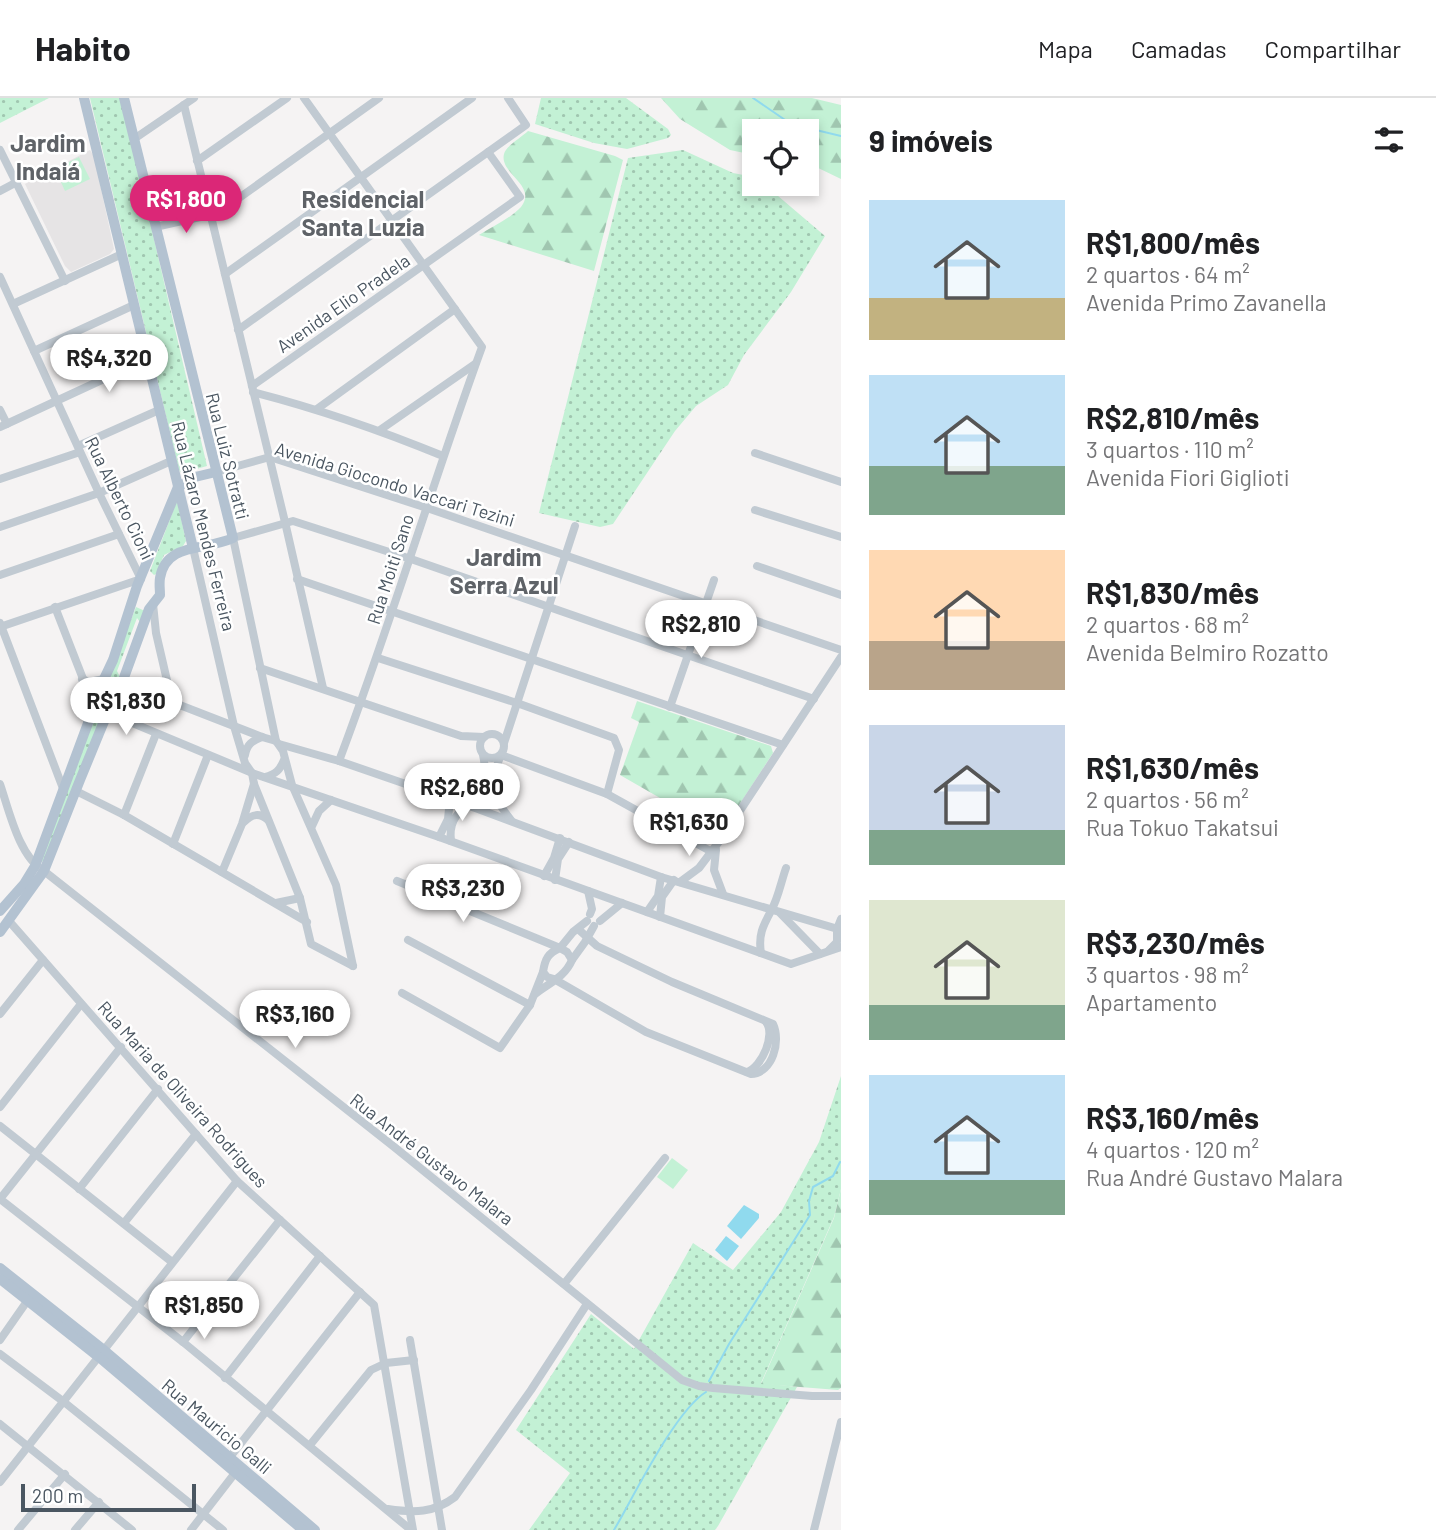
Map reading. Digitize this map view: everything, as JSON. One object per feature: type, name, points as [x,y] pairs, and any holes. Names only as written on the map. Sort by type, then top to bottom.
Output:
[{"type":"main road","name":"Rua Lázaro Mendes Ferreira","points":[[84,98],[193,548]]},
{"type":"main road","name":"Rua Luiz Sotratti","points":[[124,98],[233,538]]},
{"type":"main road","name":"Avenida Giocondo Vaccari Tezini","points":[[178,487],[187,480],[216,472]]},
{"type":"main road","points":[[40,868],[96,696],[178,487]]},
{"type":"main road","points":[[0,932],[6,907],[40,868],[76,791],[107,714],[122,685],[151,607],[160,595],[159,583],[168,558],[176,553],[233,538]]},
{"type":"main road","points":[[141,579],[147,578],[159,583]]},
{"type":"main road","points":[[135,599],[138,604],[151,607]]},
{"type":"main road","name":"Rua Mauricio Galli","points":[[0,1268],[30,1297],[230,1457],[315,1530]]},
{"type":"main road","name":"Rua Mauricio Galli","points":[[0,1279],[30,1297]]},
{"type":"main road","name":"Rua Mauricio Galli","points":[[102,1355],[303,1530]]},
{"type":"street","points":[[134,139],[194,98]]},
{"type":"street","points":[[197,161],[287,98]]},
{"type":"street","points":[[304,98],[455,309],[317,409]]},
{"type":"street","points":[[155,227],[218,213],[379,98]]},
{"type":"street","points":[[225,274],[472,98]]},
{"type":"street","points":[[238,330],[526,125],[508,98]]},
{"type":"street","points":[[184,104],[323,688]]},
{"type":"street","points":[[0,150],[65,281]]},
{"type":"street","name":"Avenida Elio Pradela","points":[[252,389],[520,197],[488,152]]},
{"type":"street","points":[[0,191],[17,182]]},
{"type":"street","points":[[13,304],[122,254]]},
{"type":"street","name":"Rua Alberto Cioni","points":[[0,277],[141,579]]},
{"type":"street","points":[[34,351],[134,306]]},
{"type":"street","name":"Rua Moiti Sano","points":[[339,761],[378,658],[443,456],[482,346],[455,309]]},
{"type":"street","points":[[0,410],[4,426],[147,359]]},
{"type":"street","points":[[380,430],[476,363]]},
{"type":"street","points":[[252,389],[380,430],[443,456]]},
{"type":"street","points":[[0,480],[79,449],[159,410]]},
{"type":"street","points":[[755,453],[841,482]]},
{"type":"street","name":"Avenida Giocondo Vaccari Tezini","points":[[216,472],[270,457],[841,650]]},
{"type":"street","points":[[0,527],[99,493],[171,461]]},
{"type":"street","points":[[755,510],[841,537]]},
{"type":"street","points":[[233,538],[293,521],[411,559],[814,699]]},
{"type":"street","points":[[512,821],[499,806],[493,789],[494,771],[575,526]]},
{"type":"street","points":[[0,575],[118,534]]},
{"type":"street","name":"Rua Luiz Sotratti","points":[[233,538],[277,742]]},
{"type":"street","name":"Rua Lázaro Mendes Ferreira","points":[[193,548],[234,726],[244,758]]},
{"type":"street","points":[[757,566],[841,595]]},
{"type":"street","points":[[64,791],[0,625],[141,579]]},
{"type":"street","points":[[297,579],[783,746]]},
{"type":"street","points":[[670,707],[714,580]]},
{"type":"street","points":[[110,589],[122,588],[135,599]]},
{"type":"street","points":[[55,607],[94,707],[107,714],[251,772],[791,964],[841,947]]},
{"type":"street","points":[[151,607],[172,702]]},
{"type":"street","points":[[660,917],[662,897],[677,881],[699,868],[718,844],[841,657]]},
{"type":"street","points":[[378,658],[614,738],[619,750],[607,794]]},
{"type":"street","points":[[260,668],[461,736],[499,736],[504,743]]},
{"type":"street","points":[[82,679],[89,682],[104,680],[122,685],[262,737],[512,821],[662,877],[839,930]]},
{"type":"street","points":[[214,718],[223,712],[230,702]]},
{"type":"street","points":[[451,841],[453,820],[459,811],[477,796],[484,783],[486,769],[480,744],[488,735],[498,732],[514,713]]},
{"type":"street","points":[[124,815],[156,734]]},
{"type":"street","points":[[461,736],[490,758],[501,755],[607,794],[712,852]]},
{"type":"street","points":[[262,737],[246,748],[244,758],[300,898],[311,944],[353,966],[336,885],[292,785],[283,751],[277,742]]},
{"type":"street","points":[[173,844],[208,755]]},
{"type":"street","points":[[265,777],[281,768],[284,760]]},
{"type":"street","points":[[0,784],[22,846],[40,868]]},
{"type":"street","points":[[222,872],[242,824],[254,784]]},
{"type":"street","points":[[76,791],[124,815],[307,922]]},
{"type":"street","points":[[439,837],[448,819],[450,799]]},
{"type":"street","points":[[312,826],[319,811],[331,800]]},
{"type":"street","points":[[242,824],[252,815],[258,814],[269,821]]},
{"type":"street","points":[[544,876],[565,840]]},
{"type":"street","points":[[555,880],[558,859],[565,840]]},
{"type":"street","points":[[718,844],[714,870],[724,894]]},
{"type":"street","name":"Rua André Gustavo Malara","points":[[40,868],[393,1146],[682,1380],[713,1388],[841,1396]]},
{"type":"street","points":[[761,953],[762,926],[775,911],[786,868]]},
{"type":"street","points":[[647,912],[658,896],[662,877]]},
{"type":"street","points":[[397,881],[560,948],[567,952],[572,960]]},
{"type":"street","points":[[535,994],[563,975],[588,937],[595,918],[588,891]]},
{"type":"street","points":[[276,903],[300,898]]},
{"type":"street","points":[[402,993],[500,1048],[530,1005],[550,953],[560,948],[578,929],[622,903]]},
{"type":"street","points":[[775,911],[820,954]]},
{"type":"street","name":"Rua Maria de Oliveira Rodrigues","points":[[3,916],[237,1181],[374,1305],[386,1363]]},
{"type":"street","points":[[829,950],[837,942],[841,919]]},
{"type":"street","points":[[544,972],[547,977],[646,1032],[746,1073],[762,1072],[775,1046],[777,1032],[773,1024],[672,982],[597,946],[578,929]]},
{"type":"street","points":[[408,940],[530,1005]]},
{"type":"street","points":[[541,940],[550,953]]},
{"type":"street","points":[[0,1014],[43,960]]},
{"type":"street","points":[[563,975],[569,989]]},
{"type":"street","points":[[0,1107],[81,1004]]},
{"type":"street","points":[[121,1047],[0,1199],[183,1342],[412,1528]]},
{"type":"street","points":[[79,1189],[158,1089]]},
{"type":"street","points":[[0,1126],[172,1262]]},
{"type":"street","points":[[124,1223],[197,1134]]},
{"type":"street","points":[[564,1284],[665,1158]]},
{"type":"street","points":[[0,1482],[237,1181]]},
{"type":"street","points":[[183,1342],[280,1220]]},
{"type":"street","points":[[225,1378],[320,1256]]},
{"type":"street","points":[[230,1457],[360,1292]]},
{"type":"street","points":[[0,1340],[30,1297]]},
{"type":"street","points":[[412,1528],[434,1509],[455,1497],[531,1390],[587,1304]]},
{"type":"street","points":[[410,1340],[434,1509],[442,1530]]},
{"type":"street","points":[[0,1354],[223,1530]]},
{"type":"street","points":[[310,1445],[371,1370],[386,1363],[414,1360]]},
{"type":"street","points":[[386,1363],[412,1528]]},
{"type":"street","points":[[814,1530],[841,1422]]},
{"type":"street","points":[[0,1424],[132,1530]]},
{"type":"street","points":[[830,1471],[841,1468]]},
{"type":"street","points":[[191,1530],[235,1473]]},
{"type":"street","points":[[18,1530],[65,1474]]},
{"type":"street","points":[[399,1511],[409,1501]]},
{"type":"street","points":[[75,1530],[99,1502]]},
{"type":"street","points":[[386,1509],[411,1513],[434,1509]]},
{"type":"shaded area","points":[[90,150],[94,156],[114,249],[110,254],[71,272],[65,266],[25,184]]},
{"type":"green space","points":[[0,98],[49,98],[0,123]]},
{"type":"green space","points":[[90,98],[121,98],[207,466],[182,473],[179,470]]},
{"type":"green space","points":[[541,98],[626,98],[668,129],[671,135],[627,149],[594,143],[535,124]]},
{"type":"green space","points":[[661,98],[812,98],[841,105],[841,179],[819,168],[819,119],[742,119],[742,152],[730,150],[680,119]]},
{"type":"green space","points":[[528,131],[623,160],[594,271],[479,235],[512,215],[525,199],[522,186],[507,168],[504,154]]},
{"type":"green space","points":[[683,150],[742,175],[742,196],[778,196],[825,236],[791,292],[744,355],[728,385],[696,406],[675,431],[613,524],[600,527],[539,513],[628,158]]},
{"type":"green space","points":[[79,157],[90,179],[65,191],[55,169]]},
{"type":"green space","points":[[177,501],[186,541],[183,546],[164,555],[154,575],[150,571]]},
{"type":"green space","points":[[136,607],[145,611],[140,622],[137,618],[117,671],[120,677],[118,679],[109,676]]},
{"type":"green space","points":[[637,701],[771,746],[773,753],[721,833],[620,775],[639,722],[631,718]]},
{"type":"green space","points":[[97,711],[103,714],[44,863],[41,860]]},
{"type":"green space","points":[[841,1076],[841,1189],[834,1217],[761,1383],[797,1387],[718,1526],[715,1530],[529,1530],[570,1473],[516,1430],[591,1314],[634,1349],[693,1243],[733,1270],[781,1212],[819,1142]]},
{"type":"green space","points":[[672,1158],[688,1170],[673,1189],[657,1177]]},
{"type":"green space","points":[[841,1189],[841,1388],[838,1390],[761,1384],[834,1218]]},
{"type":"water","points":[[744,1205],[759,1214],[759,1218],[741,1239],[727,1226]]},
{"type":"water","points":[[726,1236],[739,1246],[727,1261],[715,1250]]},
{"type":"waterway","points":[[753,98],[791,124],[841,136]]},
{"type":"waterway","points":[[709,1381],[729,1344],[810,1215],[809,1201],[813,1187],[833,1176],[840,1162]]},
{"type":"waterway","points":[[614,1530],[669,1435],[681,1417],[706,1392]]},
{"type":"district","name":"Jardim Indaiá","points":[[48,156]]},
{"type":"district","name":"Residencial Santa Luzia","points":[[363,212]]},
{"type":"district","name":"Jardim Serra Azul","points":[[504,570]]}]
